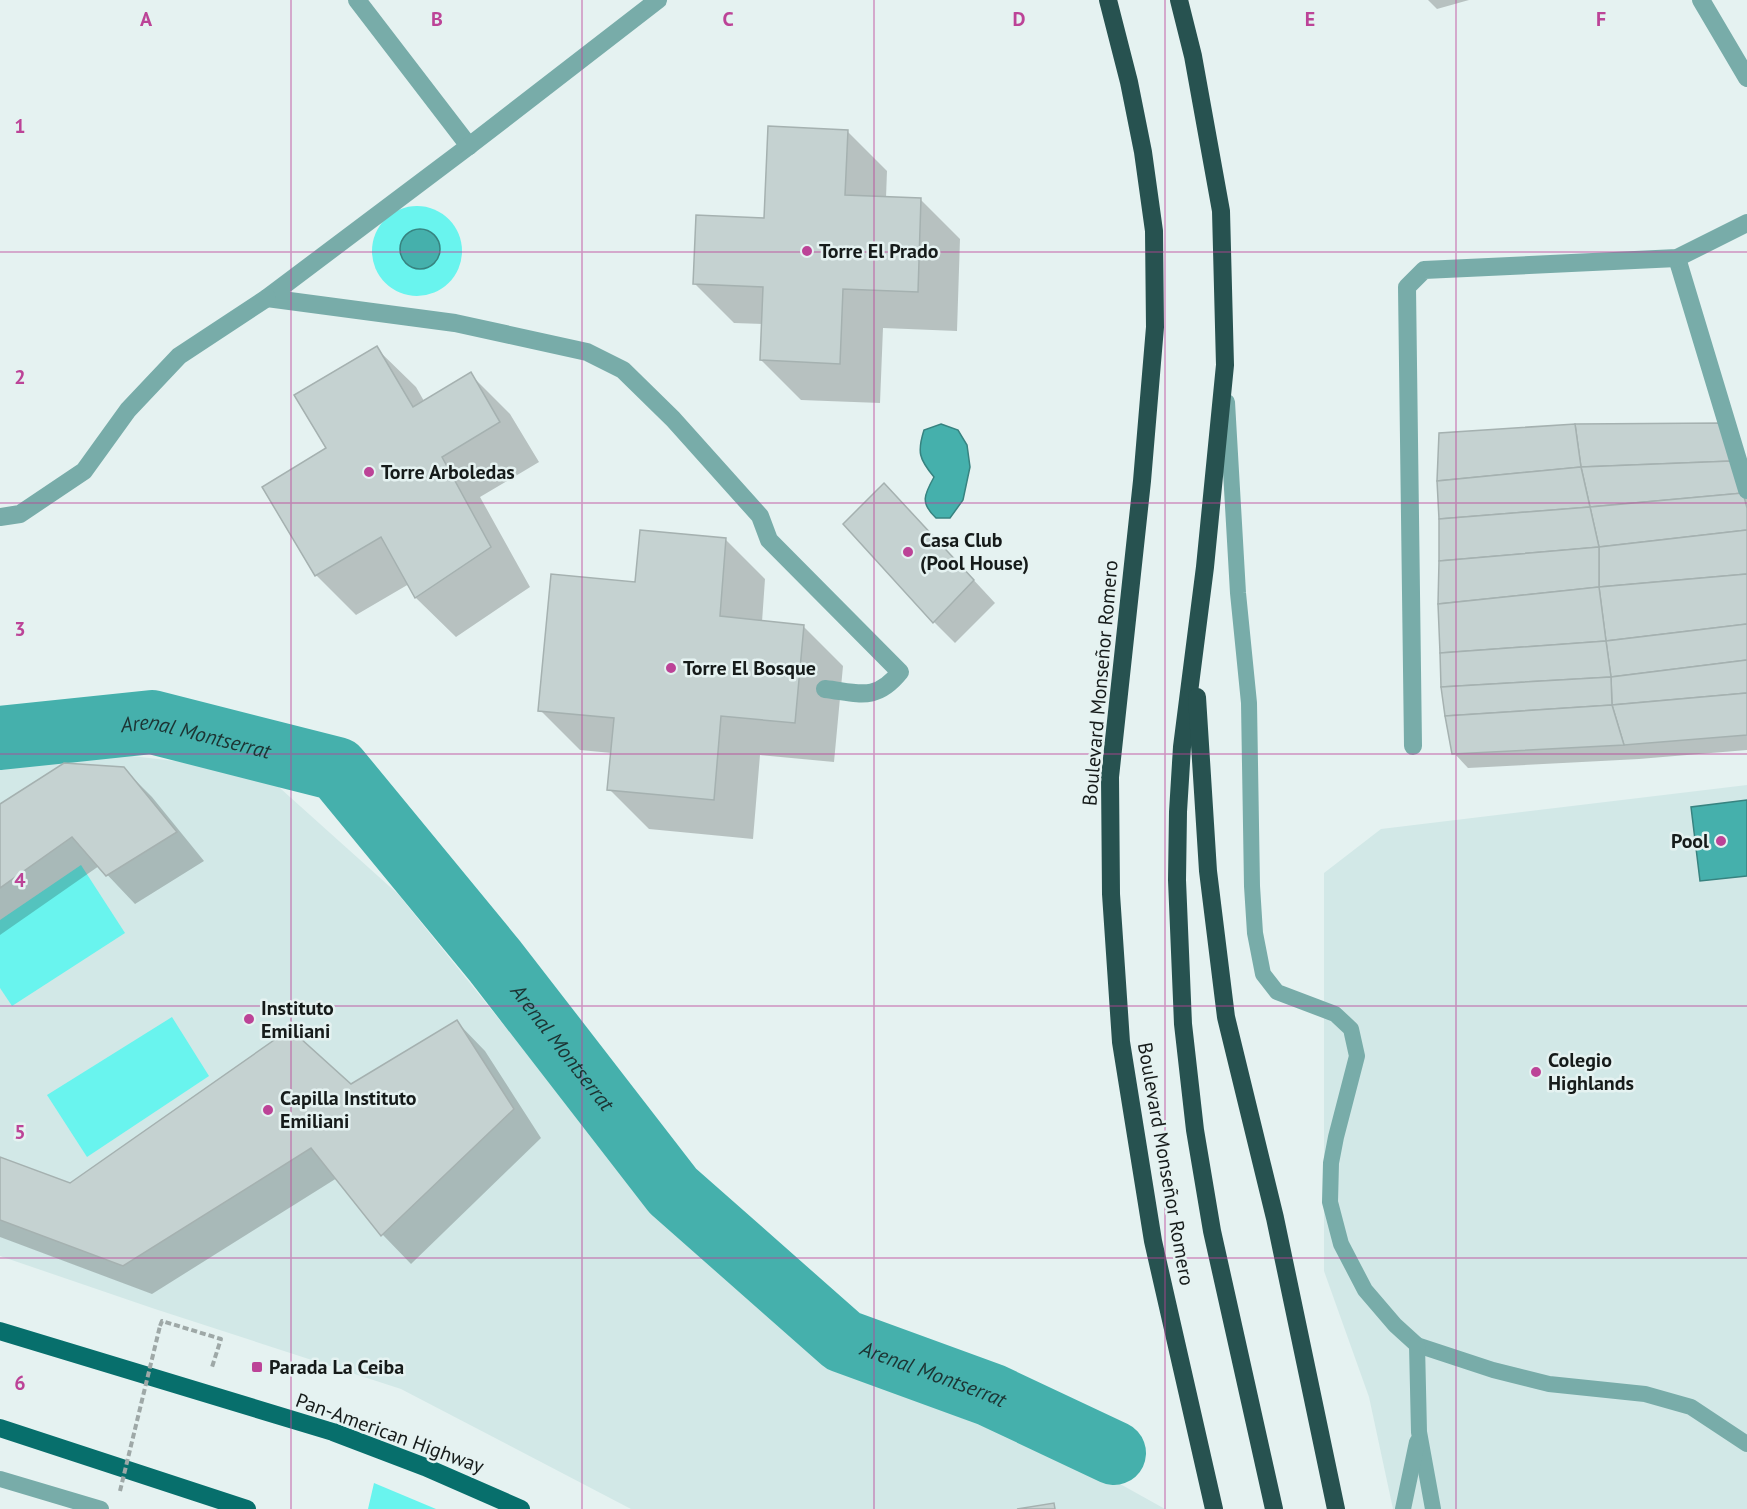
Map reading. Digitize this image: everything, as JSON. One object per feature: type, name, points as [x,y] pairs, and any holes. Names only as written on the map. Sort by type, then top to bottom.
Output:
[{"type":"highway","name":"Boulevard Monseñor Romero","points":[[1108,0],[1129,82],[1154,231],[1155,327],[1142,481],[1110,777],[1111,894],[1121,1042],[1154,1241],[1214,1509]]},
{"type":"highway","name":"Boulevard Monseñor Romero","points":[[1179,0],[1197,79],[1221,210],[1225,365],[1205,567],[1182,747],[1178,812],[1178,923],[1183,1024],[1196,1130],[1212,1231],[1274,1509]]},
{"type":"highway","points":[[1195,647],[1208,871],[1226,1017],[1278,1228],[1336,1509]]},
{"type":"main road","name":"Pan-American Highway","points":[[0,1331],[333,1432],[424,1467],[521,1509]]},
{"type":"main road","points":[[0,1428],[247,1509]]},
{"type":"street","points":[[357,0],[470,146]]},
{"type":"street","points":[[0,517],[20,514],[84,471],[128,410],[179,356],[267,298],[470,146],[658,0]]},
{"type":"street","points":[[1701,0],[1747,78]]},
{"type":"street","points":[[1413,746],[1407,288],[1424,270],[1677,258],[1747,223]]},
{"type":"street","points":[[1677,258],[1747,490]]},
{"type":"street","points":[[267,298],[455,323],[587,352],[623,370],[674,419],[760,516],[769,540],[900,672],[890,684],[871,694],[825,689]]},
{"type":"lane","points":[[1225,365],[1238,593],[1249,703],[1255,933],[1263,974],[1277,992],[1335,1014],[1351,1029],[1357,1056],[1331,1163],[1330,1202],[1341,1244],[1365,1290],[1395,1325],[1418,1345],[1493,1370],[1549,1384],[1645,1394],[1691,1407],[1747,1444]]},
{"type":"lane","points":[[1418,1345],[1419,1432],[1433,1509]]},
{"type":"lane","points":[[1403,1509],[1419,1432]]},
{"type":"lane","points":[[0,1479],[100,1509]]},
{"type":"path","points":[[120,1491],[162,1321],[221,1339]]},
{"type":"shaded area","points":[[417,206],[434,210],[449,219],[458,234],[462,251],[458,268],[449,283],[434,292],[417,296],[400,292],[385,283],[376,268],[372,251],[376,234],[385,219],[400,210]]},
{"type":"shaded area","points":[[420,229],[434,235],[440,249],[434,263],[420,269],[406,263],[400,249],[406,235]]},
{"type":"shaded area","points":[[941,424],[958,430],[967,445],[970,467],[963,500],[950,518],[936,518],[928,508],[925,499],[934,477],[922,460],[920,450],[924,430]]},
{"type":"shaded area","name":"Instituto Emiliani","points":[[63,748],[261,771],[398,894],[599,1143],[830,1365],[1104,1475],[1165,1509],[631,1509],[401,1389],[0,1256],[0,766]]},
{"type":"shaded area","name":"Colegio Highlands","points":[[1747,785],[1747,1509],[1393,1509],[1369,1397],[1324,1271],[1324,873],[1381,829]]},
{"type":"shaded area","name":"Pool","points":[[1747,800],[1747,876],[1700,881],[1691,807]]},
{"type":"shaded area","points":[[81,865],[125,933],[12,1006],[0,988],[0,920]]},
{"type":"shaded area","points":[[172,1017],[209,1076],[87,1157],[47,1095]]},
{"type":"shaded area","points":[[374,1483],[436,1509],[368,1509]]},
{"type":"building","name":"Torre El Prado","points":[[768,126],[848,130],[845,195],[921,198],[918,292],[843,289],[840,364],[760,360],[763,287],[693,284],[696,215],[764,218]]},
{"type":"building","name":"Torre Arboledas","points":[[377,346],[413,407],[471,372],[500,422],[442,457],[491,547],[415,598],[381,537],[315,576],[262,487],[326,448],[294,395]]},
{"type":"building","points":[[1722,423],[1732,461],[1581,467],[1575,424]]},
{"type":"building","points":[[1575,424],[1581,467],[1437,481],[1439,433]]},
{"type":"building","points":[[1732,461],[1743,493],[1590,507],[1581,467]]},
{"type":"building","points":[[1581,467],[1590,507],[1439,519],[1437,481]]},
{"type":"building","name":"Casa Club (Pool House)","points":[[884,483],[974,580],[933,623],[843,524]]},
{"type":"building","points":[[1743,493],[1747,508],[1747,530],[1599,547],[1590,507]]},
{"type":"building","points":[[1590,507],[1599,547],[1439,561],[1439,519]]},
{"type":"building","name":"Torre El Bosque","points":[[640,530],[726,538],[720,616],[804,625],[795,723],[721,716],[714,800],[607,790],[614,718],[538,711],[551,574],[635,582]]},
{"type":"building","points":[[1747,530],[1747,574],[1599,587],[1599,547]]},
{"type":"building","points":[[1599,547],[1599,587],[1438,604],[1439,561]]},
{"type":"building","points":[[1747,574],[1747,624],[1606,641],[1599,587]]},
{"type":"building","points":[[1599,587],[1606,641],[1440,653],[1438,604]]},
{"type":"building","points":[[1747,624],[1747,660],[1611,677],[1606,641]]},
{"type":"building","points":[[1606,641],[1611,677],[1441,687],[1440,653]]},
{"type":"building","points":[[1747,660],[1747,693],[1612,705],[1611,677]]},
{"type":"building","points":[[1611,677],[1612,705],[1445,716],[1441,687]]},
{"type":"building","points":[[1747,693],[1747,735],[1624,745],[1612,705]]},
{"type":"building","points":[[1612,705],[1624,745],[1452,754],[1445,716]]},
{"type":"building","points":[[64,763],[124,767],[177,832],[106,876],[72,837],[0,888],[0,804]]},
{"type":"building","name":"Instituto Emiliani","points":[[457,1020],[514,1109],[381,1236],[311,1148],[123,1266],[0,1220],[0,1157],[70,1183],[290,1029],[351,1084]]},
{"type":"building","points":[[1054,1503],[1055,1509],[1017,1509]]},
{"type":"waterway","name":"Arenal Montserrat","points":[[0,738],[152,722],[337,769],[495,961],[673,1191],[843,1341],[991,1395],[1114,1453]]},
{"type":"place","name":"Torre El Prado","points":[[807,251]]},
{"type":"place","name":"Torre Arboledas","points":[[369,472]]},
{"type":"place","name":"Casa Club (Pool House)","points":[[908,552]]},
{"type":"place","name":"Torre El Bosque","points":[[671,668]]},
{"type":"place","name":"Pool","points":[[1721,841]]},
{"type":"place","name":"Instituto Emiliani","points":[[249,1019]]},
{"type":"place","name":"Colegio Highlands","points":[[1536,1072]]},
{"type":"place","name":"Capilla Instituto Emiliani","points":[[268,1110]]},
{"type":"place","name":"Parada La Ceiba","points":[[257,1367]]}]
